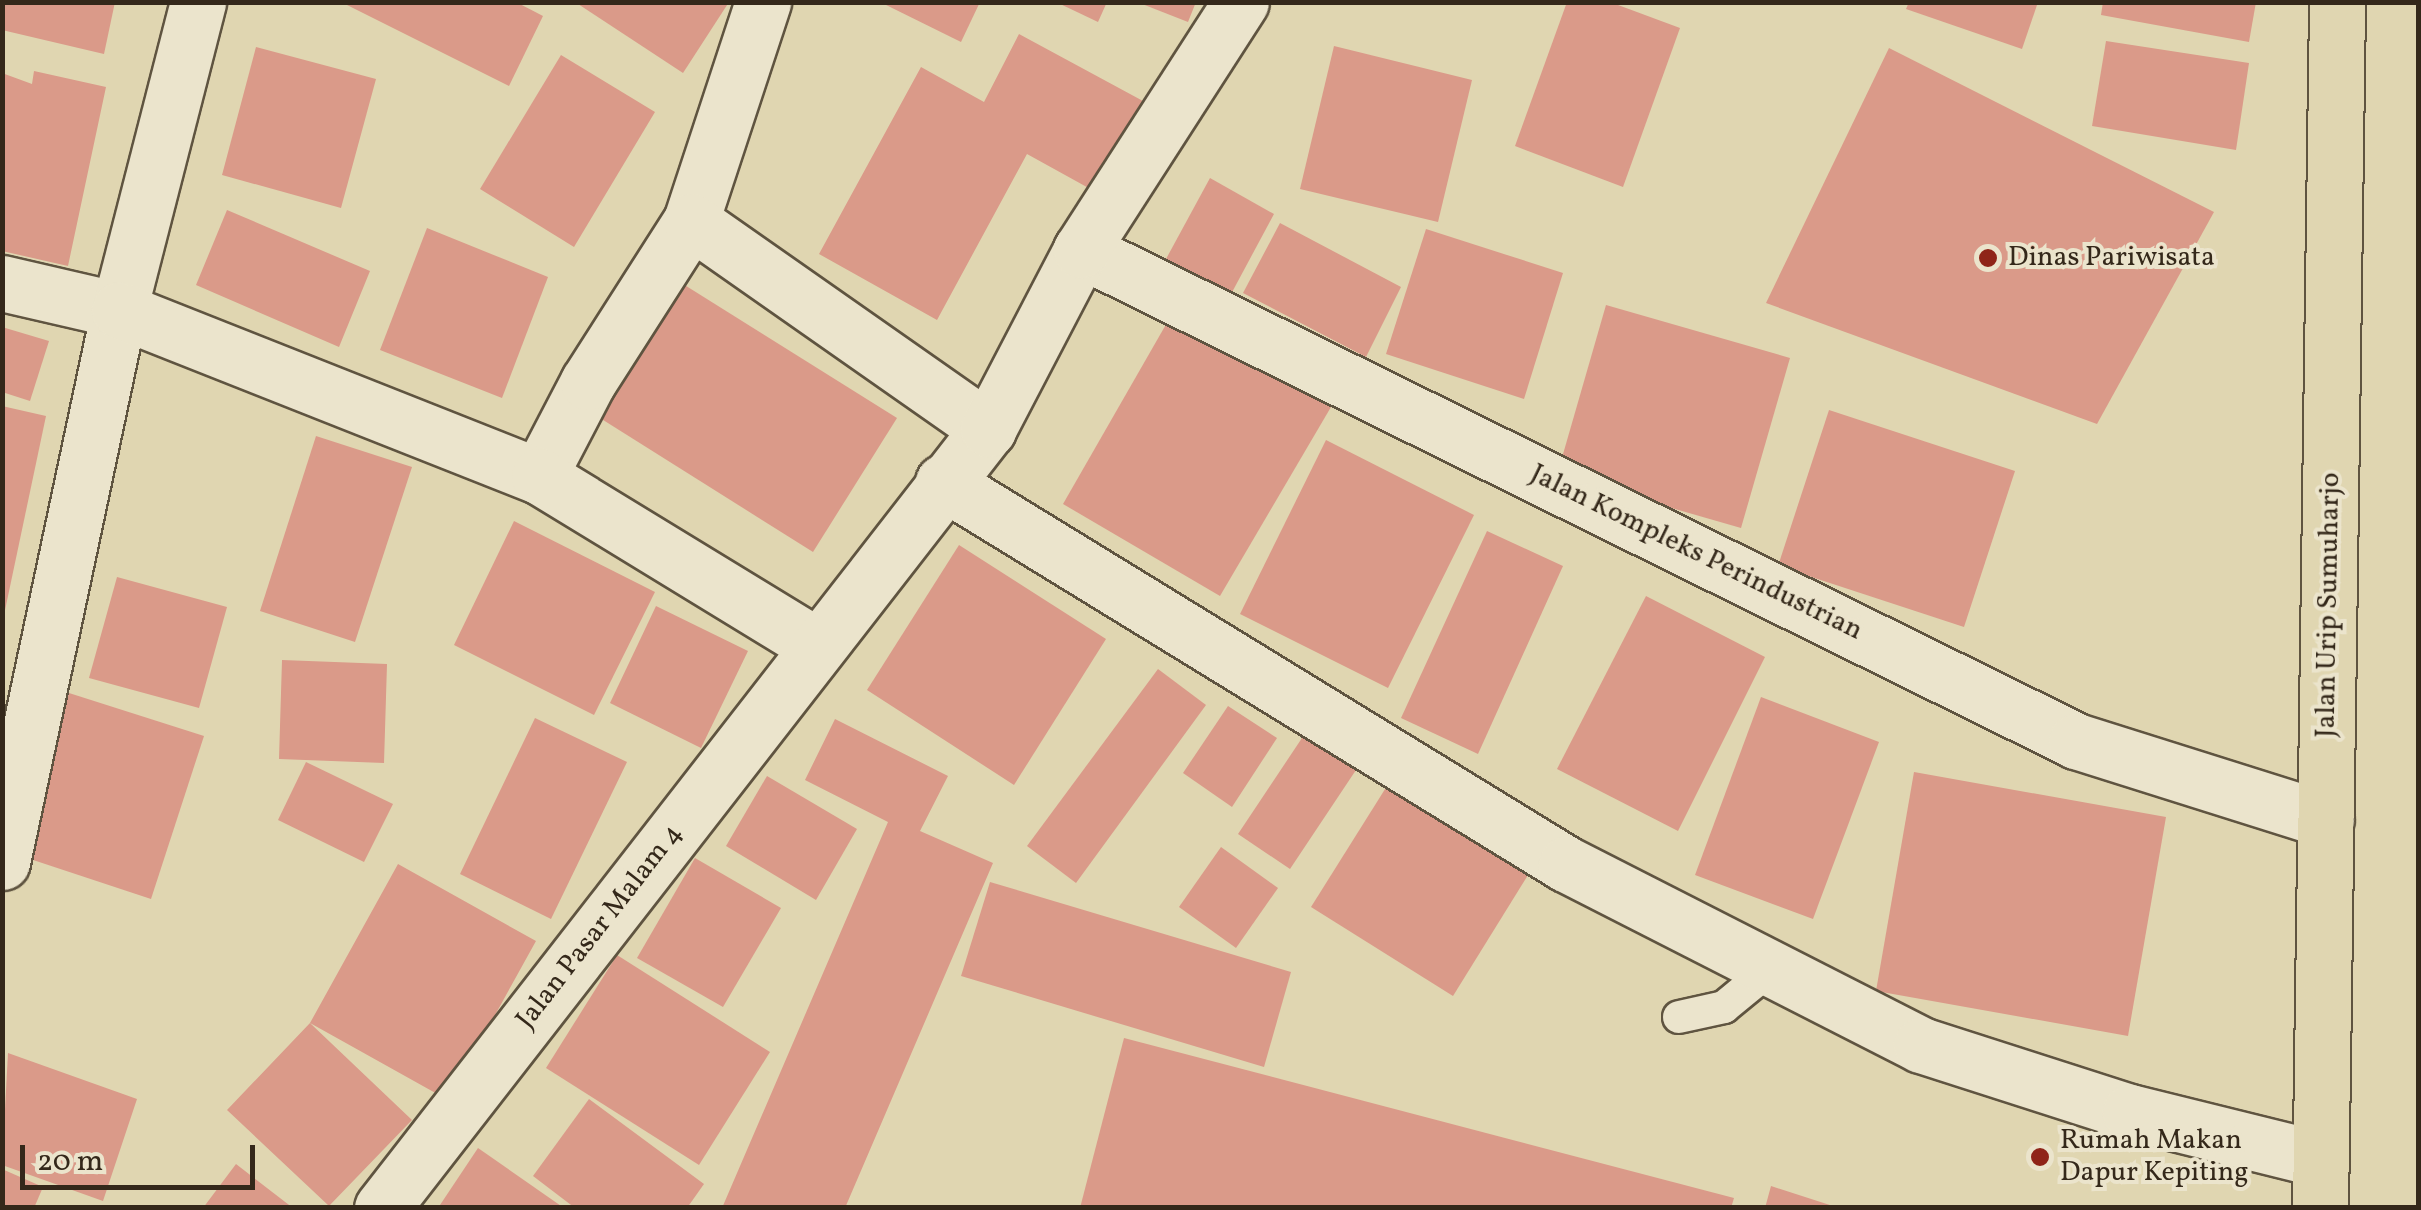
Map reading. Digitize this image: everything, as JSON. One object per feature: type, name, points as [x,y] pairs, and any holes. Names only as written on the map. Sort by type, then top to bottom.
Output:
[{"type":"highway","name":"Jalan Urip Sumuharjo","points":[[2320,1183],[2338,2]]},
{"type":"street","points":[[2,862],[120,310],[198,2]]},
{"type":"street","points":[[539,476],[588,382],[691,221],[763,2]]},
{"type":"street","name":"Jalan Pasar Malam 4","points":[[382,1208],[988,428],[1081,250],[1240,2]]},
{"type":"street","points":[[691,221],[988,428]]},
{"type":"street","name":"Jalan Kompleks Perindustrian","points":[[1081,250],[2076,740],[2326,820]]},
{"type":"street","points":[[2,282],[120,310],[539,476],[817,646]]},
{"type":"street","points":[[943,482],[1566,864],[1769,970],[1921,1044],[2130,1112],[2320,1183]]},
{"type":"lane","points":[[1679,1017],[1724,1006],[1769,970]]},
{"type":"building","points":[[2,2],[115,2],[104,54],[2,30]]},
{"type":"building","points":[[341,2],[516,2],[543,16],[509,86]]},
{"type":"building","points":[[575,2],[729,2],[683,73]]},
{"type":"building","points":[[880,2],[980,2],[961,42]]},
{"type":"building","points":[[1056,2],[1107,2],[1098,22]]},
{"type":"building","points":[[1137,2],[1196,2],[1188,22]]},
{"type":"building","points":[[1567,2],[1610,2],[1680,28],[1623,187],[1515,146]]},
{"type":"building","points":[[1909,2],[2038,2],[2022,49],[1906,9]]},
{"type":"building","points":[[2103,2],[2256,2],[2249,42],[2101,15]]},
{"type":"building","points":[[1019,34],[1143,101],[1094,191],[1027,154],[937,320],[819,254],[921,67],[984,102]]},
{"type":"building","points":[[2106,41],[2249,63],[2236,150],[2092,126]]},
{"type":"building","points":[[1334,46],[1472,80],[1438,222],[1300,189]]},
{"type":"building","points":[[256,47],[376,79],[341,208],[222,175]]},
{"type":"building","name":"Dinas Pariwisata","points":[[1889,48],[2214,212],[2097,424],[1766,303]]},
{"type":"building","points":[[561,55],[655,112],[574,247],[480,189]]},
{"type":"building","points":[[34,71],[106,87],[68,266],[2,251],[2,73],[32,84]]},
{"type":"building","points":[[1210,178],[1274,214],[1230,296],[1166,259]]},
{"type":"building","points":[[227,210],[370,271],[339,347],[196,285]]},
{"type":"building","points":[[1280,223],[1401,287],[1366,357],[1243,293]]},
{"type":"building","points":[[427,228],[548,277],[502,398],[380,350]]},
{"type":"building","points":[[1426,229],[1563,273],[1524,399],[1386,354]]},
{"type":"building","points":[[675,279],[897,418],[813,552],[592,413]]},
{"type":"building","points":[[1606,305],[1790,358],[1741,528],[1557,475]]},
{"type":"building","points":[[1172,314],[1331,407],[1220,596],[1063,504]]},
{"type":"building","points":[[2,327],[49,341],[30,401],[2,392]]},
{"type":"building","points":[[2,406],[46,416],[4,615],[2,615]]},
{"type":"building","points":[[1829,410],[2015,471],[1964,627],[1778,566]]},
{"type":"building","points":[[316,436],[412,467],[355,642],[260,611]]},
{"type":"building","points":[[1326,440],[1474,515],[1388,688],[1240,614]]},
{"type":"building","points":[[514,521],[655,592],[594,715],[454,645]]},
{"type":"building","points":[[1487,531],[1563,566],[1478,754],[1401,718]]},
{"type":"building","points":[[959,545],[1106,639],[1014,785],[867,690]]},
{"type":"building","points":[[117,577],[227,607],[199,708],[89,678]]},
{"type":"building","points":[[1646,596],[1765,657],[1678,831],[1557,769]]},
{"type":"building","points":[[656,606],[748,651],[701,748],[610,703]]},
{"type":"building","points":[[282,660],[387,664],[384,763],[279,759]]},
{"type":"building","points":[[1158,669],[1206,705],[1076,883],[1027,846]]},
{"type":"building","points":[[69,693],[204,736],[151,899],[18,855]]},
{"type":"building","points":[[1761,697],[1879,742],[1813,919],[1695,875]]},
{"type":"building","points":[[1228,706],[1277,738],[1232,807],[1183,773]]},
{"type":"building","points":[[535,718],[627,762],[551,919],[460,874]]},
{"type":"building","points":[[835,719],[948,776],[920,831],[993,863],[845,1208],[722,1208],[888,822],[805,780]]},
{"type":"building","points":[[1304,735],[1356,770],[1290,869],[1238,834]]},
{"type":"building","points":[[306,762],[393,804],[364,862],[278,820]]},
{"type":"building","points":[[1914,772],[2166,817],[2128,1036],[1876,991]]},
{"type":"building","points":[[767,776],[857,829],[816,900],[726,846]]},
{"type":"building","points":[[1392,778],[1533,867],[1453,996],[1311,907]]},
{"type":"building","points":[[1221,847],[1278,888],[1236,948],[1179,907]]},
{"type":"building","points":[[695,858],[781,908],[723,1007],[637,958]]},
{"type":"building","points":[[398,864],[536,941],[448,1100],[310,1023]]},
{"type":"building","points":[[990,882],[1291,972],[1264,1067],[961,976]]},
{"type":"building","points":[[617,955],[770,1052],[699,1165],[546,1068]]},
{"type":"building","points":[[310,1023],[412,1120],[329,1206],[227,1110]]},
{"type":"building","points":[[1124,1038],[1734,1198],[1731,1208],[1080,1208]]},
{"type":"building","points":[[8,1053],[137,1099],[103,1201],[2,1165]]},
{"type":"building","points":[[589,1099],[704,1184],[687,1208],[575,1208],[533,1176]]},
{"type":"building","points":[[478,1148],[564,1208],[438,1208]]},
{"type":"building","points":[[236,1164],[293,1208],[203,1208]]},
{"type":"building","points":[[2,1169],[43,1187],[34,1208],[2,1208]]},
{"type":"building","points":[[1771,1186],[1836,1207],[1836,1208],[1765,1208]]},
{"type":"place","name":"Dinas Pariwisata","points":[[1988,258]]},
{"type":"place","name":"Rumah Makan Dapur Kepiting","points":[[2040,1157]]}]
